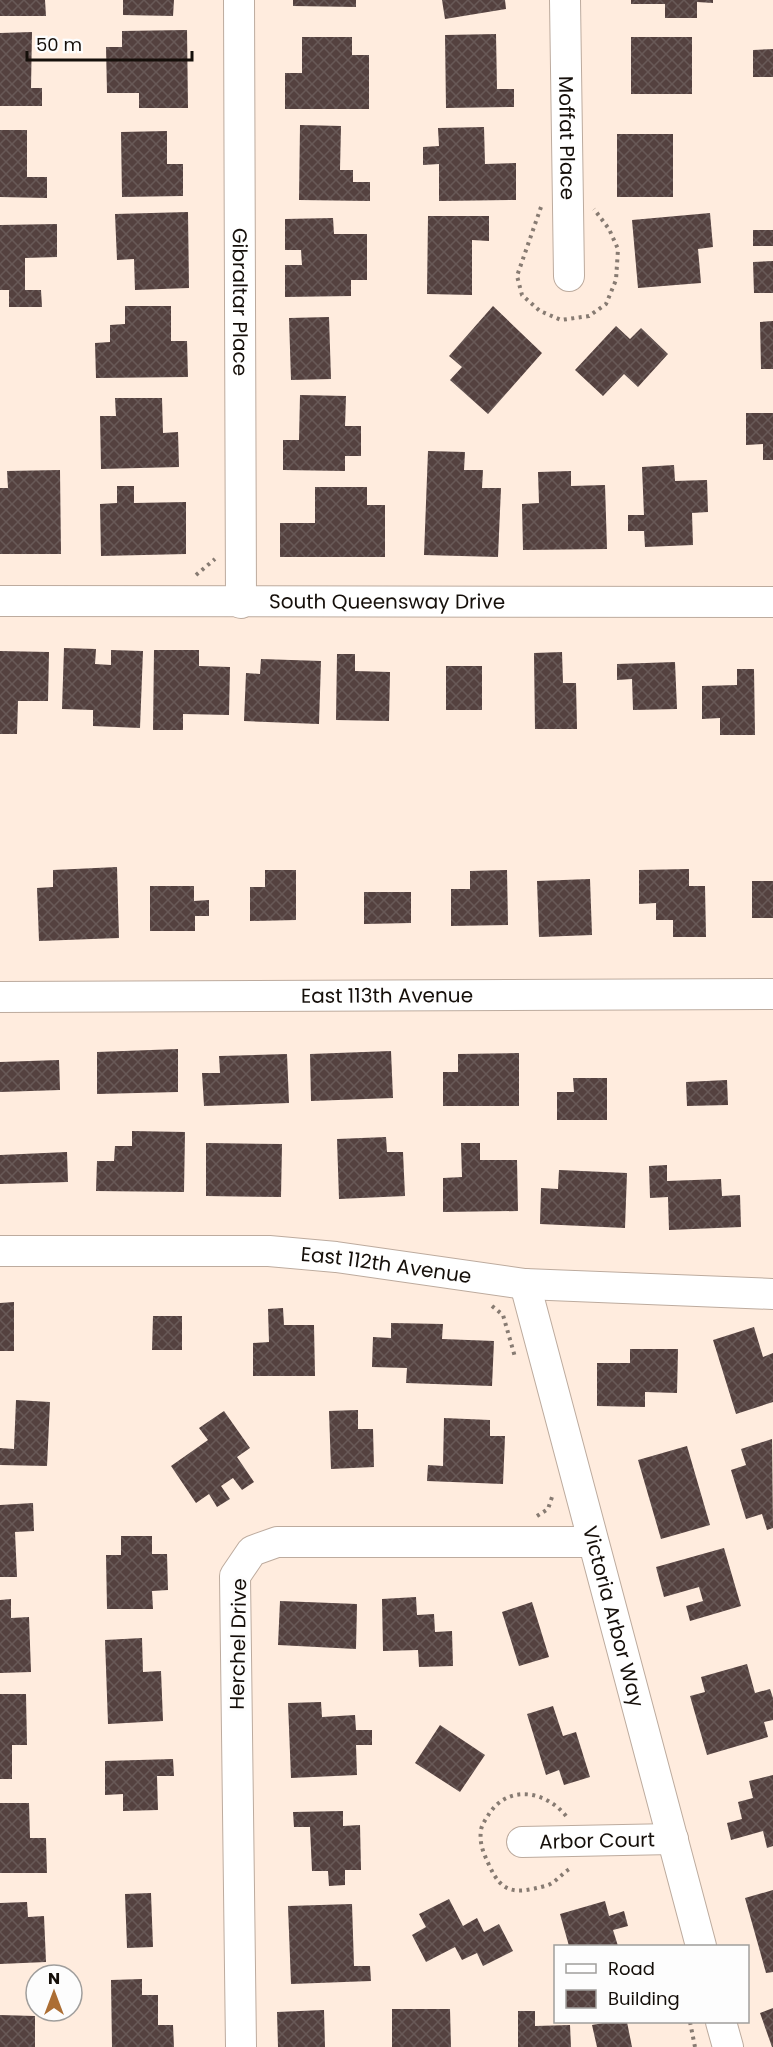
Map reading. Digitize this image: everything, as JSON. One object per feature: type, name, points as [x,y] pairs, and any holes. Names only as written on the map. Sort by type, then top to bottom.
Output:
[{"type":"street","name":"Gibraltar Place","points":[[239,0],[241,603]]},
{"type":"street","name":"Moffat Place","points":[[565,0],[569,276]]},
{"type":"street","name":"South Queensway Drive","points":[[0,601],[773,602]]},
{"type":"street","name":"East 113th Avenue","points":[[0,997],[773,994]]},
{"type":"street","name":"East 112th Avenue","points":[[0,1251],[269,1251],[336,1257],[525,1284],[773,1294]]},
{"type":"street","name":"Victoria Arbor Way","points":[[525,1284],[700,1945]]},
{"type":"street","name":"Herchel Drive","points":[[241,2047],[235,1576],[252,1551],[277,1542],[592,1542]]},
{"type":"street","name":"Arbor Court","points":[[522,1842],[673,1839]]},
{"type":"street","points":[[721,2023],[728,2047]]},
{"type":"path","points":[[574,1820],[567,1817],[556,1803],[539,1795],[514,1795],[494,1806],[481,1828],[481,1847],[497,1883],[514,1892],[548,1886],[578,1864]]},
{"type":"path","points":[[690,2023],[696,2047]]},
{"type":"building","points":[[0,0],[45,0],[46,16],[0,16]]},
{"type":"building","points":[[123,0],[174,0],[173,16],[123,15]]},
{"type":"building","points":[[293,0],[356,0],[356,7],[293,6]]},
{"type":"building","points":[[442,0],[505,0],[506,9],[445,19]]},
{"type":"building","points":[[631,0],[713,0],[713,3],[697,2],[697,18],[665,18],[665,4],[631,4]]},
{"type":"building","points":[[187,30],[188,108],[139,108],[139,93],[107,93],[106,47],[122,47],[122,31]]},
{"type":"building","points":[[32,32],[31,88],[42,88],[42,106],[0,106],[0,33]]},
{"type":"building","points":[[496,34],[497,89],[514,89],[514,107],[446,108],[445,35]]},
{"type":"building","points":[[302,37],[352,37],[352,55],[369,55],[369,109],[285,109],[285,73],[302,73]]},
{"type":"building","points":[[631,37],[692,37],[692,94],[631,94]]},
{"type":"building","points":[[773,49],[773,77],[753,77],[753,50]]},
{"type":"building","points":[[300,125],[341,126],[340,170],[353,170],[353,182],[370,182],[370,201],[299,200]]},
{"type":"building","points":[[484,127],[485,164],[516,163],[516,200],[439,201],[439,164],[423,165],[423,147],[439,146],[438,128]]},
{"type":"building","points":[[0,130],[27,130],[27,177],[47,177],[47,198],[0,197]]},
{"type":"building","points":[[167,131],[167,164],[183,164],[183,196],[122,197],[121,132]]},
{"type":"building","points":[[617,134],[673,134],[673,197],[617,197]]},
{"type":"building","points":[[188,212],[189,288],[135,290],[134,259],[117,260],[115,214]]},
{"type":"building","points":[[710,213],[713,247],[698,249],[701,283],[638,288],[632,220]]},
{"type":"building","points":[[428,216],[489,216],[489,241],[472,240],[472,295],[427,294]]},
{"type":"building","points":[[333,218],[334,234],[367,234],[367,280],[351,280],[351,296],[285,297],[285,265],[302,265],[301,250],[285,250],[285,219]]},
{"type":"building","points":[[57,224],[57,257],[25,258],[25,290],[41,290],[42,307],[9,307],[9,290],[0,290],[0,225]]},
{"type":"building","points":[[753,230],[773,230],[773,246],[753,246]]},
{"type":"building","points":[[773,261],[773,293],[754,293],[753,262]]},
{"type":"building","points":[[125,306],[171,306],[171,341],[187,341],[188,377],[96,378],[95,343],[110,342],[110,325],[125,324]]},
{"type":"building","points":[[493,306],[542,353],[488,414],[450,380],[462,367],[449,356]]},
{"type":"building","points":[[329,317],[331,379],[291,380],[289,318]]},
{"type":"building","points":[[773,321],[773,369],[761,369],[760,322]]},
{"type":"building","points":[[616,326],[630,339],[641,328],[668,354],[638,387],[624,374],[603,396],[575,370]]},
{"type":"building","points":[[300,395],[346,396],[345,426],[361,426],[361,456],[345,456],[345,471],[283,470],[283,440],[299,440]]},
{"type":"building","points":[[115,398],[162,398],[163,433],[178,432],[179,467],[101,469],[100,416],[116,416]]},
{"type":"building","points":[[746,413],[773,413],[773,460],[763,460],[763,444],[746,445]]},
{"type":"building","points":[[428,451],[465,452],[464,470],[483,470],[482,488],[501,488],[498,557],[424,555]]},
{"type":"building","points":[[674,465],[675,481],[707,480],[708,512],[692,513],[693,545],[645,547],[644,531],[628,531],[628,515],[644,515],[642,467]]},
{"type":"building","points":[[60,470],[61,554],[0,554],[0,488],[8,488],[7,471]]},
{"type":"building","points":[[571,471],[571,486],[605,485],[607,549],[523,550],[522,504],[539,503],[538,472]]},
{"type":"building","points":[[117,486],[134,486],[134,503],[186,502],[186,554],[101,556],[100,504],[117,503]]},
{"type":"building","points":[[315,487],[367,487],[367,505],[385,505],[385,557],[280,557],[280,523],[315,523]]},
{"type":"building","points":[[64,648],[96,649],[95,664],[111,665],[111,650],[143,651],[140,728],[93,726],[93,710],[62,709]]},
{"type":"building","points":[[154,650],[199,650],[199,666],[230,667],[229,715],[183,714],[183,730],[153,730]]},
{"type":"building","points":[[0,651],[49,652],[48,701],[18,701],[17,734],[0,734]]},
{"type":"building","points":[[562,652],[563,683],[576,683],[577,729],[535,729],[534,653]]},
{"type":"building","points":[[337,654],[355,654],[355,671],[390,672],[389,721],[336,720]]},
{"type":"building","points":[[261,659],[321,661],[319,724],[244,721],[246,673],[260,674]]},
{"type":"building","points":[[675,662],[677,709],[633,710],[632,679],[617,680],[617,664]]},
{"type":"building","points":[[446,666],[482,666],[482,710],[446,710]]},
{"type":"building","points":[[737,669],[754,669],[755,735],[720,735],[720,718],[702,719],[702,686],[737,685]]},
{"type":"building","points":[[117,867],[119,938],[39,941],[37,888],[53,887],[53,870]]},
{"type":"building","points":[[689,869],[689,886],[705,886],[706,937],[673,937],[673,920],[656,920],[656,903],[639,904],[639,870]]},
{"type":"building","points":[[265,870],[296,870],[296,920],[250,921],[250,887],[265,887]]},
{"type":"building","points":[[507,870],[508,925],[451,926],[451,889],[470,889],[470,871]]},
{"type":"building","points":[[590,879],[592,935],[539,937],[537,881]]},
{"type":"building","points":[[752,881],[773,881],[773,918],[752,918]]},
{"type":"building","points":[[150,886],[194,886],[194,901],[209,900],[209,916],[195,916],[195,931],[150,931]]},
{"type":"building","points":[[364,892],[411,892],[411,923],[364,924]]},
{"type":"building","points":[[178,1049],[178,1092],[97,1094],[97,1052]]},
{"type":"building","points":[[391,1051],[393,1098],[311,1101],[310,1054]]},
{"type":"building","points":[[519,1053],[519,1106],[443,1106],[443,1072],[458,1072],[458,1054]]},
{"type":"building","points":[[287,1054],[289,1103],[204,1106],[202,1073],[220,1073],[219,1056]]},
{"type":"building","points":[[59,1060],[60,1090],[0,1092],[0,1062]]},
{"type":"building","points":[[573,1078],[607,1078],[607,1120],[557,1120],[557,1092],[574,1092]]},
{"type":"building","points":[[727,1080],[728,1105],[687,1106],[686,1082]]},
{"type":"building","points":[[132,1131],[185,1132],[184,1192],[96,1191],[97,1161],[114,1161],[115,1146],[132,1146]]},
{"type":"building","points":[[386,1137],[387,1152],[403,1152],[405,1196],[339,1199],[337,1139]]},
{"type":"building","points":[[206,1143],[282,1144],[281,1197],[206,1196]]},
{"type":"building","points":[[461,1143],[480,1143],[480,1160],[517,1160],[518,1211],[443,1212],[443,1178],[462,1177]]},
{"type":"building","points":[[67,1152],[68,1182],[0,1184],[0,1155]]},
{"type":"building","points":[[667,1165],[667,1181],[721,1179],[722,1196],[740,1195],[741,1227],[669,1230],[668,1197],[650,1198],[649,1166]]},
{"type":"building","points":[[559,1170],[627,1173],[625,1228],[540,1224],[541,1188],[558,1189]]},
{"type":"building","points":[[14,1302],[14,1351],[0,1351],[0,1303]]},
{"type":"building","points":[[283,1308],[284,1325],[314,1325],[315,1376],[253,1376],[253,1343],[269,1342],[268,1309]]},
{"type":"building","points":[[153,1316],[182,1316],[182,1350],[152,1350]]},
{"type":"building","points":[[391,1323],[443,1324],[442,1339],[494,1341],[492,1386],[406,1383],[407,1368],[372,1367],[373,1337],[391,1338]]},
{"type":"building","points":[[754,1327],[763,1357],[773,1353],[773,1402],[736,1414],[713,1340]]},
{"type":"building","points":[[630,1349],[678,1349],[677,1393],[645,1392],[645,1407],[597,1406],[597,1363],[630,1363]]},
{"type":"building","points":[[16,1400],[50,1402],[47,1466],[0,1465],[0,1448],[14,1449]]},
{"type":"building","points":[[358,1410],[358,1429],[373,1429],[374,1467],[331,1469],[329,1411]]},
{"type":"building","points":[[224,1411],[250,1448],[237,1457],[254,1482],[242,1490],[233,1478],[221,1486],[230,1499],[217,1507],[209,1494],[196,1503],[171,1466],[208,1440],[199,1428]]},
{"type":"building","points":[[444,1418],[490,1420],[490,1436],[505,1436],[503,1484],[427,1481],[428,1465],[443,1466]]},
{"type":"building","points":[[772,1439],[773,1528],[767,1530],[762,1514],[746,1519],[731,1470],[746,1465],[741,1449]]},
{"type":"building","points":[[687,1446],[710,1525],[661,1539],[638,1460]]},
{"type":"building","points":[[33,1503],[34,1531],[15,1532],[17,1577],[0,1577],[0,1505]]},
{"type":"building","points":[[121,1536],[152,1536],[152,1554],[167,1554],[168,1590],[152,1591],[153,1609],[107,1609],[106,1555],[121,1555]]},
{"type":"building","points":[[724,1548],[741,1606],[690,1621],[686,1606],[703,1601],[699,1587],[664,1597],[656,1567]]},
{"type":"building","points":[[416,1597],[417,1615],[434,1614],[435,1632],[452,1631],[453,1666],[419,1667],[418,1650],[383,1651],[382,1599]]},
{"type":"building","points":[[11,1599],[11,1618],[29,1617],[31,1672],[0,1673],[0,1600]]},
{"type":"building","points":[[280,1601],[357,1604],[356,1649],[278,1645]]},
{"type":"building","points":[[532,1602],[549,1657],[519,1666],[502,1612]]},
{"type":"building","points":[[142,1638],[143,1672],[161,1671],[163,1721],[108,1724],[105,1640]]},
{"type":"building","points":[[747,1664],[755,1693],[770,1689],[773,1698],[773,1720],[764,1722],[768,1737],[707,1755],[690,1696],[705,1692],[701,1677]]},
{"type":"building","points":[[0,1694],[26,1694],[27,1745],[12,1745],[12,1779],[0,1779]]},
{"type":"building","points":[[321,1702],[322,1717],[355,1715],[356,1730],[372,1730],[372,1745],[356,1745],[357,1775],[291,1778],[288,1703]]},
{"type":"building","points":[[553,1706],[563,1736],[576,1732],[590,1777],[564,1785],[559,1770],[546,1775],[527,1714]]},
{"type":"building","points":[[440,1725],[485,1755],[460,1792],[415,1763]]},
{"type":"building","points":[[173,1759],[174,1776],[157,1776],[158,1810],[123,1811],[123,1794],[105,1795],[105,1761]]},
{"type":"building","points":[[773,1775],[773,1846],[767,1848],[763,1831],[731,1840],[727,1823],[742,1819],[738,1802],[753,1798],[749,1781]]},
{"type":"building","points":[[0,1803],[29,1803],[30,1838],[46,1838],[47,1873],[0,1873]]},
{"type":"building","points":[[343,1811],[343,1826],[360,1825],[361,1870],[345,1870],[345,1885],[329,1886],[328,1871],[312,1871],[310,1827],[294,1827],[293,1812]]},
{"type":"building","points":[[773,1890],[773,1972],[766,1973],[745,1898]]},
{"type":"building","points":[[151,1893],[153,1947],[127,1948],[125,1894]]},
{"type":"building","points":[[449,1899],[463,1926],[477,1918],[484,1932],[499,1924],[513,1951],[483,1966],[477,1953],[462,1960],[455,1947],[426,1962],[412,1935],[426,1927],[419,1914]]},
{"type":"building","points":[[605,1901],[609,1916],[624,1911],[628,1926],[613,1930],[618,1945],[569,1945],[560,1914]]},
{"type":"building","points":[[27,1902],[28,1917],[44,1916],[46,1962],[0,1964],[0,1903]]},
{"type":"building","points":[[352,1904],[354,1966],[370,1966],[371,1981],[291,1984],[288,1906]]},
{"type":"building","points":[[142,1979],[142,1995],[158,1995],[158,2025],[173,2025],[174,2047],[112,2047],[111,1980]]},
{"type":"building","points":[[773,2008],[773,2047],[772,2047],[760,2013]]},
{"type":"building","points":[[392,2009],[450,2009],[451,2047],[392,2047]]},
{"type":"building","points":[[324,2010],[325,2047],[278,2047],[277,2012]]},
{"type":"building","points":[[518,2011],[535,2011],[535,2026],[570,2025],[571,2047],[518,2047]]},
{"type":"building","points":[[0,2015],[24,2016],[24,2023],[35,2023],[35,2047],[0,2047]]},
{"type":"building","points":[[627,2023],[632,2047],[597,2047],[592,2025]]}]
